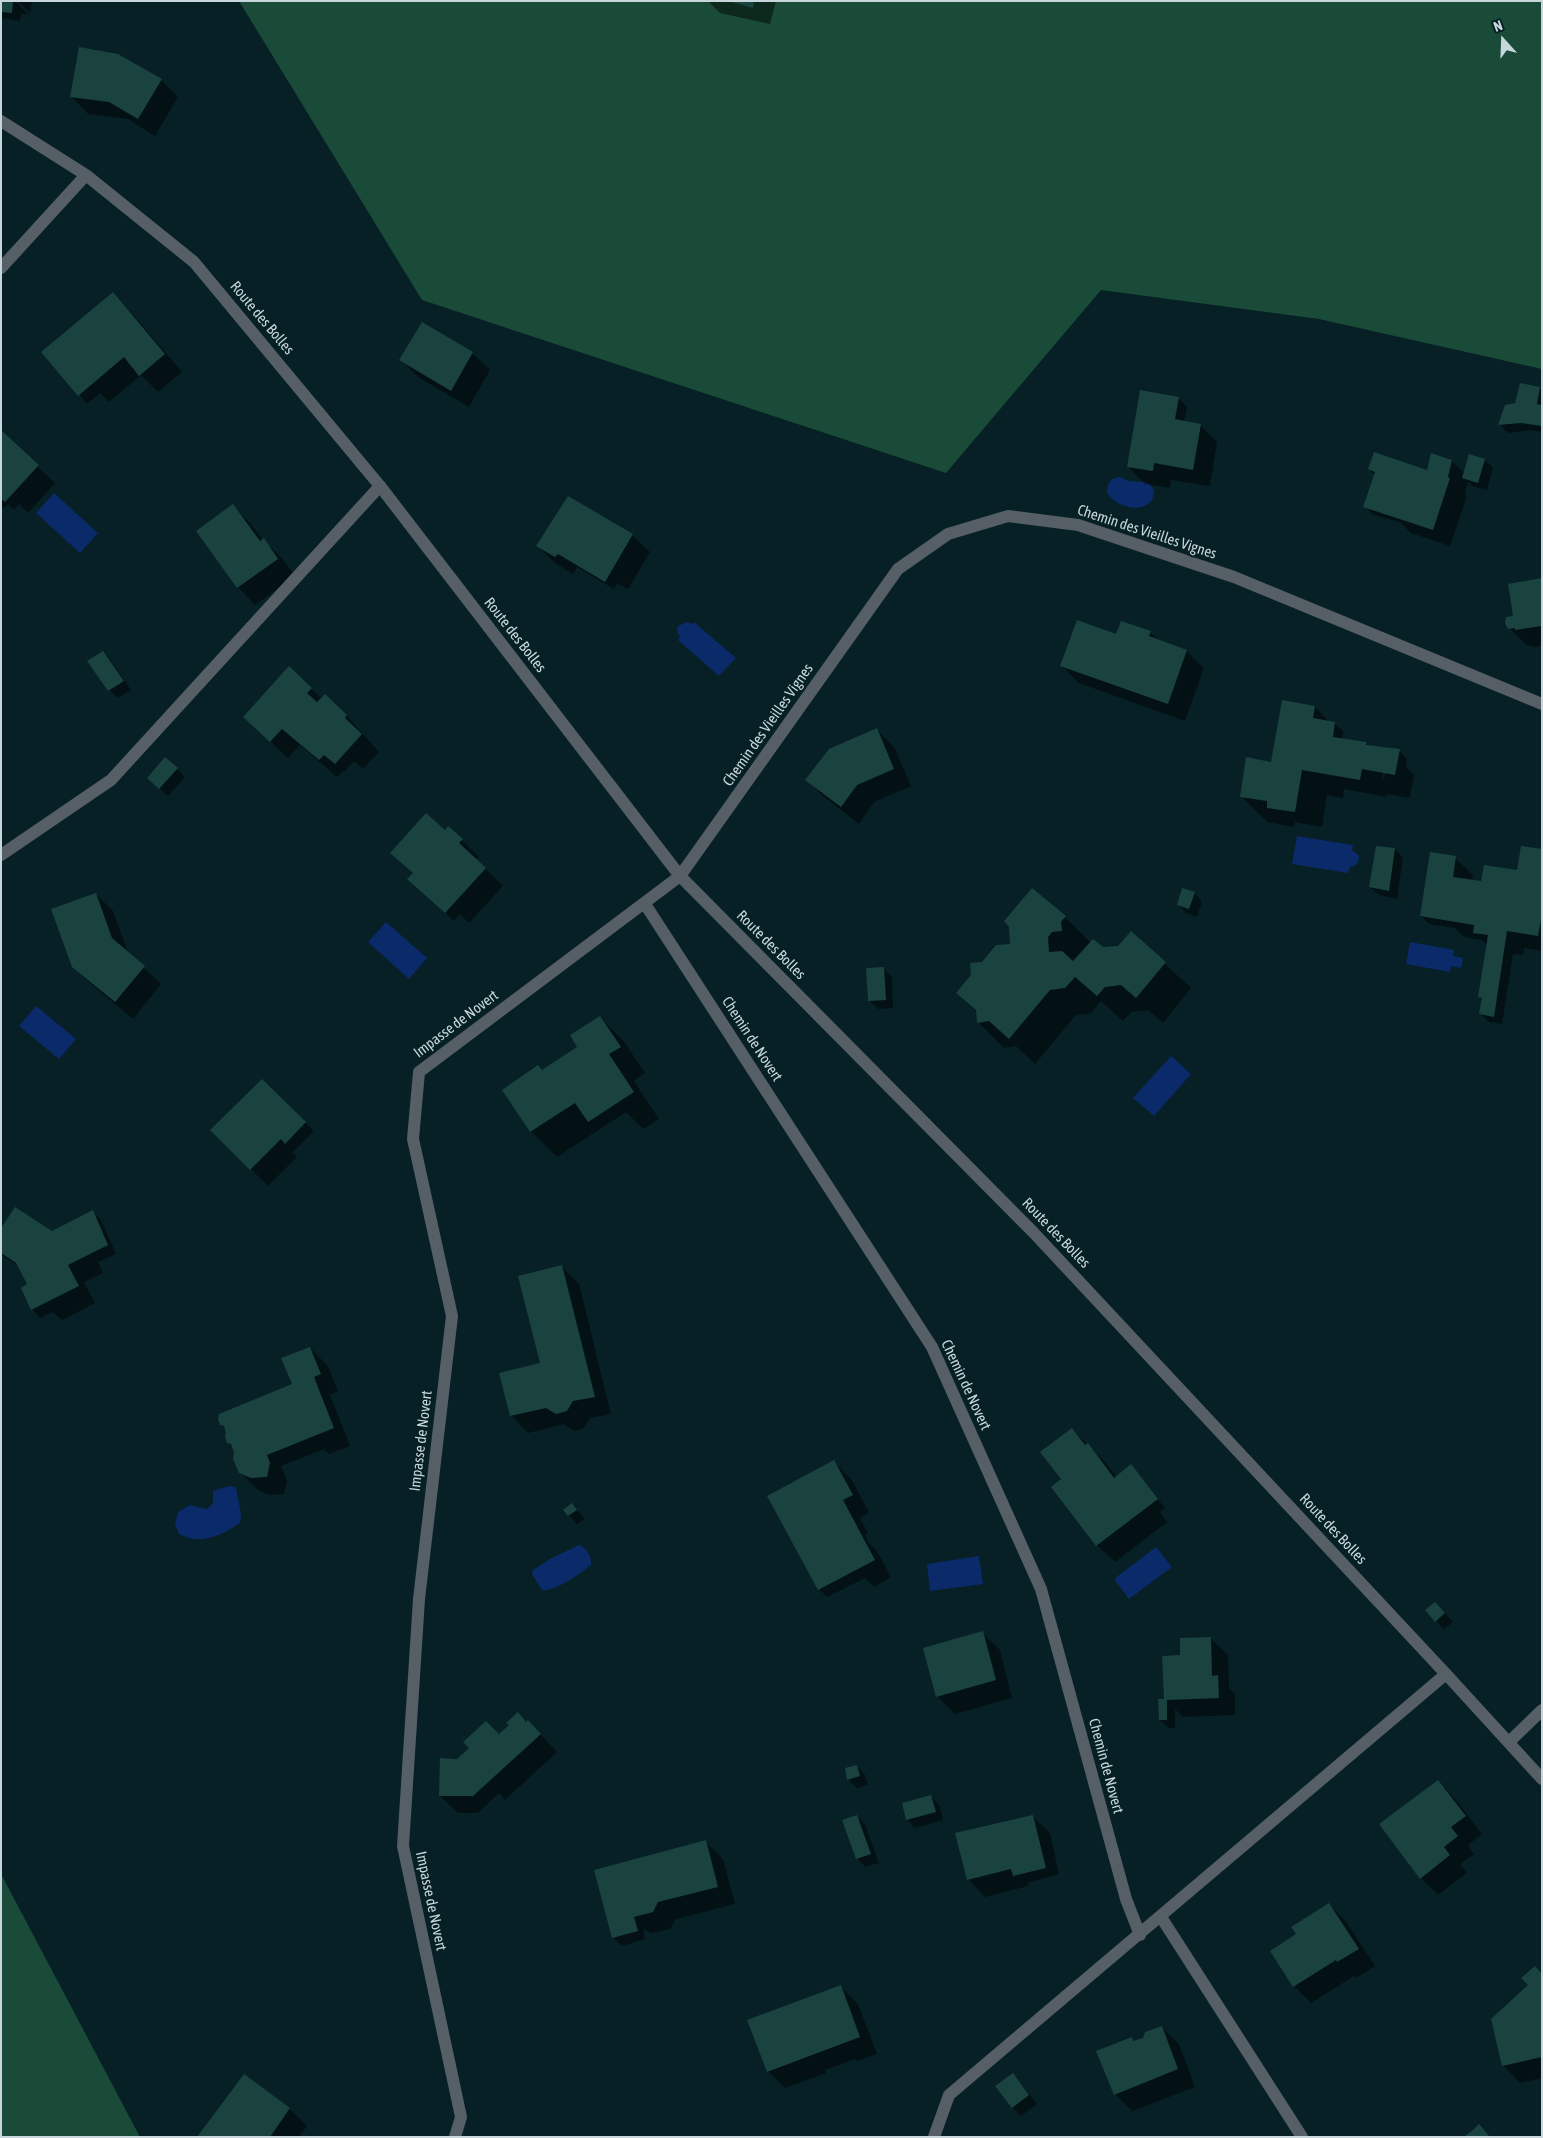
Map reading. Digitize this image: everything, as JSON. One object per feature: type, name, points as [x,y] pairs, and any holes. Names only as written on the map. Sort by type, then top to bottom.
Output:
[{"type":"street","name":"Route des Bolles","points":[[1,121],[86,174],[194,262],[380,486],[680,876],[1033,1232],[1542,1779]]},
{"type":"street","points":[[1,268],[86,174]]},
{"type":"street","points":[[1,855],[111,780],[380,486]]},
{"type":"street","name":"Chemin des Vieilles Vignes","points":[[680,876],[898,569],[948,534],[1008,516],[1078,525],[1234,577],[1542,704]]},
{"type":"street","name":"Impasse de Novert","points":[[455,2137],[461,2117],[403,1846],[419,1599],[452,1316],[413,1139],[419,1072],[680,876]]},
{"type":"street","name":"Chemin de Novert","points":[[645,904],[932,1347],[1041,1589],[1126,1899],[1140,1935]]},
{"type":"street","points":[[934,2137],[949,2095],[1446,1674]]},
{"type":"street","points":[[1509,1742],[1542,1710]]},
{"type":"street","points":[[1161,1917],[1302,2137]]},
{"type":"green space","points":[[239,1],[1542,1],[1542,369],[1319,319],[1101,290],[946,473],[422,300]]},
{"type":"green space","points":[[1,1874],[140,2137],[1,2137]]},
{"type":"water","points":[[1119,477],[1129,481],[1150,484],[1154,491],[1148,505],[1133,508],[1117,503],[1111,498],[1107,492],[1108,484],[1113,479]]},
{"type":"water","points":[[54,493],[98,533],[80,553],[36,513]]},
{"type":"water","points":[[687,622],[692,624],[694,622],[736,658],[719,676],[678,640],[680,637],[677,631],[678,626]]},
{"type":"water","points":[[1297,836],[1353,845],[1352,850],[1359,856],[1358,862],[1350,867],[1348,873],[1292,864]]},
{"type":"water","points":[[386,922],[427,958],[409,979],[368,942]]},
{"type":"water","points":[[1410,942],[1454,950],[1453,956],[1463,958],[1461,968],[1451,966],[1450,972],[1406,964]]},
{"type":"water","points":[[36,1006],[76,1039],[59,1059],[19,1026]]},
{"type":"water","points":[[1171,1056],[1191,1074],[1154,1116],[1133,1098]]},
{"type":"water","points":[[229,1486],[236,1487],[241,1514],[240,1523],[211,1538],[195,1539],[179,1534],[175,1524],[178,1512],[190,1505],[206,1509],[210,1507],[213,1503],[213,1491]]},
{"type":"water","points":[[579,1545],[588,1553],[591,1565],[561,1585],[542,1590],[532,1574],[533,1570],[550,1559]]},
{"type":"water","points":[[1156,1547],[1172,1567],[1129,1599],[1114,1579]]},
{"type":"water","points":[[979,1556],[983,1584],[930,1591],[927,1564]]},
{"type":"building","points":[[1,1],[13,1],[12,13],[1,12]]},
{"type":"building","points":[[728,1],[754,1],[753,8]]},
{"type":"building","points":[[79,47],[118,54],[162,79],[138,119],[109,102],[70,97]]},
{"type":"building","points":[[113,292],[165,354],[139,376],[124,357],[78,396],[41,352]]},
{"type":"building","points":[[422,322],[473,352],[451,391],[399,360]]},
{"type":"building","points":[[1520,383],[1540,387],[1537,404],[1542,405],[1542,426],[1521,423],[1498,425],[1505,405],[1515,403]]},
{"type":"building","points":[[1140,390],[1179,397],[1175,419],[1201,424],[1193,470],[1154,463],[1153,471],[1127,467]]},
{"type":"building","points":[[1,430],[39,465],[5,502],[1,499]]},
{"type":"building","points":[[1374,452],[1427,470],[1431,453],[1452,460],[1448,477],[1450,478],[1433,530],[1363,507],[1375,472],[1368,469]]},
{"type":"building","points":[[1469,454],[1485,459],[1478,483],[1462,478]]},
{"type":"building","points":[[568,496],[633,534],[605,582],[558,554],[555,557],[536,546]]},
{"type":"building","points":[[233,504],[260,541],[264,538],[278,559],[237,588],[196,531]]},
{"type":"building","points":[[1542,578],[1542,626],[1515,630],[1515,628],[1508,629],[1505,623],[1506,617],[1513,616],[1508,584]]},
{"type":"building","points":[[1077,620],[1116,634],[1121,621],[1151,631],[1149,636],[1187,650],[1168,704],[1060,666]]},
{"type":"building","points":[[103,651],[124,681],[108,691],[87,661]]},
{"type":"building","points":[[289,666],[312,688],[307,693],[317,702],[325,694],[347,715],[345,718],[362,734],[335,764],[324,755],[319,760],[282,729],[270,742],[243,717]]},
{"type":"building","points":[[1282,700],[1315,706],[1313,718],[1335,722],[1333,737],[1366,742],[1366,745],[1400,749],[1395,775],[1362,769],[1360,780],[1302,770],[1295,812],[1267,808],[1267,801],[1240,797],[1246,757],[1271,762]]},
{"type":"building","points":[[877,728],[894,769],[857,785],[841,807],[805,780],[829,749]]},
{"type":"building","points":[[165,757],[178,768],[159,789],[147,778]]},
{"type":"building","points":[[426,813],[445,830],[448,826],[463,839],[459,843],[486,868],[445,913],[407,879],[413,873],[390,853]]},
{"type":"building","points":[[1376,846],[1395,848],[1389,891],[1369,887]]},
{"type":"building","points":[[1521,846],[1542,849],[1542,914],[1538,936],[1507,931],[1494,1017],[1479,1014],[1482,998],[1478,997],[1488,935],[1473,933],[1474,925],[1420,916],[1430,852],[1456,856],[1453,877],[1481,881],[1484,865],[1517,870]]},
{"type":"building","points":[[1032,888],[1066,916],[1061,922],[1062,931],[1052,932],[1048,937],[1049,952],[1062,951],[1073,961],[1093,939],[1103,947],[1118,946],[1131,931],[1166,962],[1136,998],[1121,985],[1105,987],[1097,996],[1075,977],[1065,988],[1050,990],[1009,1039],[989,1021],[977,1023],[976,1010],[956,993],[971,975],[970,963],[982,962],[996,945],[1010,944],[1009,927],[1004,921]]},
{"type":"building","points":[[1182,888],[1195,892],[1189,909],[1177,905]]},
{"type":"building","points":[[96,893],[112,938],[145,966],[115,1002],[72,967],[51,909]]},
{"type":"building","points":[[884,967],[886,1000],[868,1001],[866,968]]},
{"type":"building","points":[[600,1016],[621,1047],[609,1054],[634,1092],[588,1122],[575,1103],[530,1132],[502,1090],[538,1065],[542,1070],[577,1047],[570,1035]]},
{"type":"building","points":[[262,1079],[306,1122],[285,1144],[281,1139],[250,1170],[210,1130]]},
{"type":"building","points":[[15,1207],[52,1231],[93,1210],[108,1245],[68,1265],[79,1286],[31,1310],[21,1288],[27,1284],[16,1263],[1,1253],[1,1228]]},
{"type":"building","points":[[562,1265],[595,1397],[573,1401],[567,1411],[556,1414],[546,1408],[510,1416],[499,1373],[540,1363],[518,1276]]},
{"type":"building","points":[[310,1347],[321,1374],[314,1377],[334,1428],[267,1455],[270,1463],[267,1477],[251,1478],[239,1473],[233,1459],[234,1452],[231,1444],[227,1443],[225,1437],[224,1426],[220,1425],[219,1414],[292,1384],[281,1358]]},
{"type":"building","points":[[1072,1428],[1085,1445],[1088,1443],[1114,1478],[1131,1464],[1158,1499],[1096,1546],[1051,1487],[1061,1479],[1040,1452]]},
{"type":"building","points":[[834,1460],[853,1495],[843,1500],[875,1560],[818,1590],[767,1496]]},
{"type":"building","points":[[572,1503],[577,1510],[568,1516],[563,1510]]},
{"type":"building","points":[[1435,1602],[1445,1613],[1435,1622],[1425,1610]]},
{"type":"building","points":[[983,1631],[996,1680],[936,1697],[923,1648]]},
{"type":"building","points":[[1211,1637],[1212,1676],[1218,1675],[1219,1698],[1167,1700],[1167,1720],[1159,1720],[1158,1699],[1164,1699],[1162,1656],[1180,1655],[1180,1638]]},
{"type":"building","points":[[518,1712],[526,1722],[528,1720],[541,1734],[473,1796],[439,1796],[440,1758],[457,1759],[469,1748],[463,1742],[486,1721],[499,1734],[509,1725],[506,1723]]},
{"type":"building","points":[[857,1765],[860,1776],[847,1780],[845,1768]]},
{"type":"building","points":[[1438,1780],[1466,1816],[1451,1827],[1458,1836],[1444,1847],[1450,1855],[1420,1879],[1379,1824]]},
{"type":"building","points":[[931,1795],[936,1812],[906,1820],[902,1803]]},
{"type":"building","points":[[857,1815],[871,1854],[856,1859],[842,1820]]},
{"type":"building","points":[[1033,1815],[1046,1868],[1013,1876],[1011,1869],[967,1880],[955,1833]]},
{"type":"building","points":[[706,1840],[718,1887],[658,1902],[653,1912],[634,1917],[638,1931],[612,1938],[594,1870]]},
{"type":"building","points":[[1329,1903],[1359,1949],[1337,1962],[1336,1960],[1293,1987],[1270,1951],[1296,1934],[1291,1927]]},
{"type":"building","points":[[1535,1966],[1542,1974],[1542,2057],[1502,2066],[1491,2019],[1528,1985],[1521,1978]]},
{"type":"building","points":[[841,1985],[860,2037],[767,2072],[747,2020]]},
{"type":"building","points":[[1162,2026],[1178,2069],[1114,2095],[1096,2051],[1132,2037],[1133,2041],[1143,2038],[1145,2032]]},
{"type":"building","points":[[1013,2073],[1029,2095],[1012,2108],[995,2086]]},
{"type":"building","points":[[244,2074],[290,2108],[270,2137],[197,2137]]},
{"type":"building","points":[[1479,2124],[1490,2137],[1464,2137],[1474,2129]]}]
